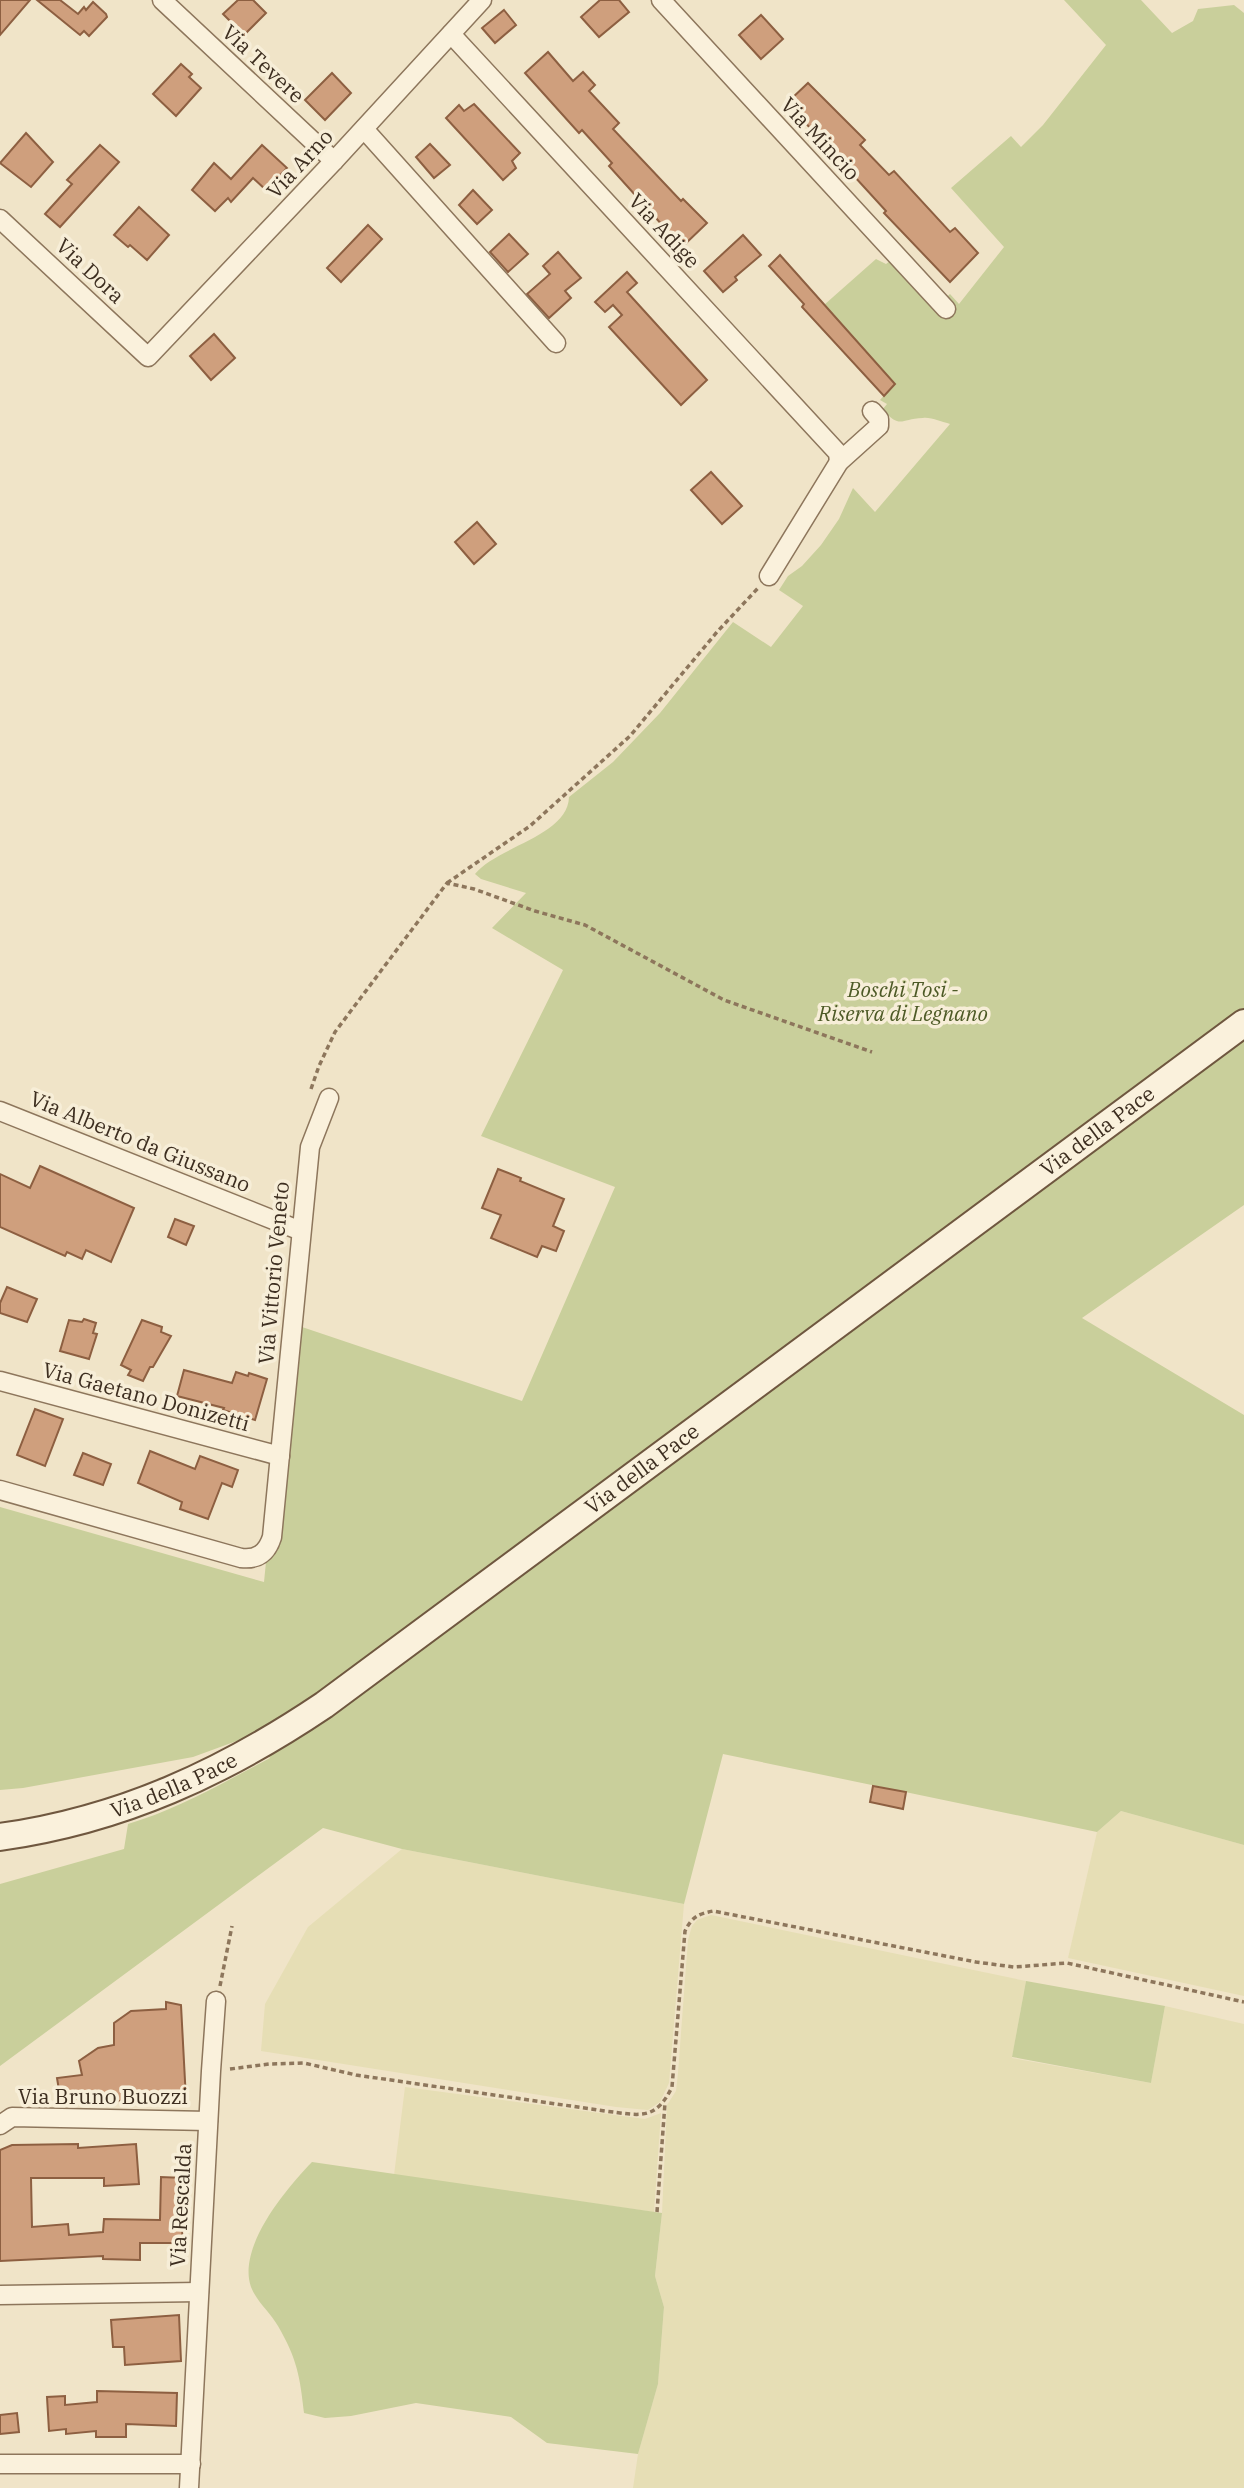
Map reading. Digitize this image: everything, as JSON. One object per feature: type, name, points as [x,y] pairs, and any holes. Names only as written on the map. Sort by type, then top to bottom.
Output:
[{"type":"main road","name":"Via della Pace","points":[[0,1837],[83,1820],[153,1798],[221,1768],[284,1732],[335,1697],[1244,1023]]},
{"type":"street","name":"Via Tevere","points":[[162,0],[334,161]]},
{"type":"street","name":"Via Arno","points":[[148,356],[334,161],[482,0]]},
{"type":"street","name":"Via Mincio","points":[[661,0],[946,309]]},
{"type":"street","name":"Via Adige","points":[[451,34],[838,453],[839,462]]},
{"type":"street","points":[[364,129],[556,344]]},
{"type":"street","name":"Via Dora","points":[[0,219],[148,356]]},
{"type":"street","points":[[769,576],[839,462],[879,426],[879,419],[872,411]]},
{"type":"street","name":"Via Vittorio Veneto","points":[[0,1490],[250,1559],[264,1552],[272,1537],[310,1147],[329,1098]]},
{"type":"street","name":"Via Alberto da Giussano","points":[[0,1111],[301,1231]]},
{"type":"street","name":"Via Gaetano Donizetti","points":[[0,1381],[280,1456]]},
{"type":"street","name":"Via Rescalda","points":[[189,2488],[216,2001]]},
{"type":"street","name":"Via Bruno Buozzi","points":[[0,2125],[12,2117],[208,2121]]},
{"type":"street","points":[[0,2295],[200,2292]]},
{"type":"street","points":[[0,2464],[191,2464]]},
{"type":"path","points":[[310,1093],[335,1032],[447,883],[530,826],[630,736],[769,576]]},
{"type":"path","points":[[447,883],[474,889],[584,925],[724,1000],[872,1052]]},
{"type":"path","points":[[657,2212],[665,2103],[672,2087],[685,1931],[691,1920],[700,1913],[713,1911],[976,1962],[1014,1966],[1068,1963],[1244,2001]]},
{"type":"path","points":[[216,2001],[232,1926]]},
{"type":"path","points":[[211,2071],[304,2063],[369,2077],[639,2115],[653,2112],[665,2103]]},
{"type":"shaded area","points":[[1121,1811],[1244,1845],[1244,1996],[1068,1958],[1097,1832]]},
{"type":"shaded area","points":[[402,1849],[684,1904],[669,2083],[660,2102],[648,2110],[616,2107],[261,2051],[265,2004],[308,1927]]},
{"type":"shaded area","points":[[711,1915],[1026,1981],[1012,2058],[1151,2083],[1165,2006],[1244,2024],[1244,2488],[633,2488],[638,2454],[658,2384],[664,2307],[655,2276],[662,2213],[667,2105],[676,2091],[688,1940],[697,1920]]},
{"type":"shaded area","points":[[405,2087],[645,2119],[661,2113],[654,2212],[394,2175]]},
{"type":"green space","name":"Boschi Tosi - Riserva di Legnano","points":[[1064,0],[1141,0],[1172,33],[1193,21],[1198,9],[1234,5],[1244,13],[1244,1205],[1082,1318],[1244,1415],[1244,1845],[1121,1811],[1097,1832],[723,1754],[684,1904],[402,1849],[323,1828],[0,2066],[0,1884],[124,1849],[128,1824],[183,1803],[270,1758],[253,1735],[193,1757],[0,1790],[0,1507],[264,1582],[302,1327],[522,1401],[615,1187],[481,1136],[563,970],[492,928],[526,893],[481,879],[475,874],[498,856],[530,840],[557,822],[566,810],[569,797],[613,762],[660,713],[733,622],[771,647],[803,606],[779,590],[788,576],[802,566],[821,545],[839,519],[853,488],[875,512],[950,424],[926,418],[897,421],[882,410],[887,404],[880,400],[895,383],[824,305],[876,259],[886,264],[890,261],[935,308],[950,294],[959,304],[1004,247],[951,188],[1011,136],[1021,147],[1043,125],[1106,45]]},
{"type":"green space","points":[[1026,1981],[1165,2006],[1151,2083],[1012,2057]]},
{"type":"green space","points":[[312,2162],[662,2213],[655,2276],[664,2307],[658,2384],[638,2454],[547,2443],[511,2417],[416,2403],[351,2416],[325,2418],[304,2413],[294,2358],[278,2326],[251,2287],[249,2271],[251,2254],[266,2220]]},
{"type":"building","points":[[0,0],[30,0],[0,35]]},
{"type":"building","points":[[37,0],[60,0],[78,14],[93,2],[107,17],[89,36],[84,31],[80,35]]},
{"type":"building","points":[[238,0],[253,0],[266,13],[244,35],[223,14]]},
{"type":"building","points":[[600,0],[619,0],[629,12],[599,37],[581,17]]},
{"type":"building","points":[[504,10],[516,25],[495,43],[482,28]]},
{"type":"building","points":[[761,15],[783,39],[761,59],[739,35]]},
{"type":"building","points":[[548,52],[573,81],[583,72],[595,85],[589,91],[619,123],[613,129],[681,201],[683,199],[707,223],[682,247],[609,166],[612,163],[582,130],[579,133],[525,73]]},
{"type":"building","points":[[181,64],[192,74],[189,77],[201,88],[176,116],[153,94]]},
{"type":"building","points":[[332,73],[351,93],[325,120],[305,100]]},
{"type":"building","points":[[808,83],[865,140],[860,145],[889,175],[894,171],[950,232],[955,228],[978,253],[950,282],[884,213],[886,211],[801,118],[804,115],[790,100]]},
{"type":"building","points":[[474,104],[520,153],[512,161],[516,168],[503,180],[446,118],[459,105],[464,111]]},
{"type":"building","points":[[26,133],[53,162],[31,187],[0,163]]},
{"type":"building","points":[[430,144],[450,165],[434,178],[416,157]]},
{"type":"building","points":[[100,145],[119,162],[60,227],[45,214],[72,184],[67,180]]},
{"type":"building","points":[[262,145],[287,168],[266,190],[253,178],[231,202],[228,198],[215,211],[192,190],[214,163],[231,179]]},
{"type":"building","points":[[473,190],[492,210],[477,224],[459,205]]},
{"type":"building","points":[[139,207],[169,235],[147,260],[114,235]]},
{"type":"building","points":[[368,225],[382,239],[341,282],[327,268]]},
{"type":"building","points":[[509,234],[528,254],[508,272],[490,252]]},
{"type":"building","points":[[743,235],[761,255],[735,277],[737,280],[723,292],[704,271]]},
{"type":"building","points":[[558,252],[581,278],[565,291],[571,298],[549,318],[527,294],[550,274],[543,266]]},
{"type":"building","points":[[780,255],[895,384],[884,396],[802,307],[804,304],[769,266]]},
{"type":"building","points":[[627,272],[637,283],[627,292],[707,380],[681,405],[609,327],[622,315],[613,305],[605,312],[595,302]]},
{"type":"building","points":[[214,334],[235,358],[211,380],[190,356]]},
{"type":"building","points":[[711,472],[742,506],[722,524],[691,490]]},
{"type":"building","points":[[477,522],[496,544],[474,564],[455,542]]},
{"type":"building","points":[[40,1166],[134,1208],[111,1262],[86,1250],[82,1259],[67,1252],[65,1256],[0,1227],[0,1174],[30,1188]]},
{"type":"building","points":[[498,1169],[564,1199],[553,1226],[564,1231],[556,1251],[542,1246],[537,1257],[491,1238],[501,1215],[482,1208]]},
{"type":"building","points":[[175,1219],[194,1226],[186,1245],[168,1237]]},
{"type":"building","points":[[7,1287],[37,1299],[27,1322],[0,1313],[0,1303]]},
{"type":"building","points":[[84,1319],[96,1323],[93,1333],[97,1334],[89,1359],[60,1351],[69,1320],[82,1322]]},
{"type":"building","points":[[142,1320],[162,1327],[161,1332],[171,1336],[143,1381],[128,1375],[131,1370],[121,1365]]},
{"type":"building","points":[[184,1370],[232,1383],[236,1372],[267,1379],[255,1420],[223,1410],[224,1408],[177,1396]]},
{"type":"building","points":[[35,1409],[63,1419],[45,1466],[17,1455]]},
{"type":"building","points":[[150,1451],[195,1469],[200,1456],[238,1470],[232,1487],[222,1483],[208,1519],[180,1509],[182,1502],[138,1483]]},
{"type":"building","points":[[83,1453],[111,1464],[103,1485],[74,1475]]},
{"type":"building","points":[[873,1786],[906,1792],[903,1809],[870,1802]]},
{"type":"building","points":[[166,2002],[181,2005],[186,2100],[61,2102],[57,2078],[82,2075],[79,2061],[98,2048],[114,2045],[114,2023],[131,2011],[166,2009]]},
{"type":"building","points":[[78,2144],[78,2148],[136,2144],[139,2184],[104,2186],[104,2178],[31,2178],[32,2227],[68,2224],[69,2235],[103,2232],[104,2219],[160,2220],[161,2177],[184,2178],[182,2243],[140,2243],[140,2260],[103,2259],[103,2256],[0,2261],[0,2150],[12,2145]]},
{"type":"building","points":[[179,2315],[181,2361],[125,2365],[124,2347],[113,2347],[111,2320]]},
{"type":"building","points":[[97,2391],[177,2393],[176,2426],[126,2424],[126,2437],[96,2437],[96,2431],[66,2434],[66,2429],[49,2431],[47,2397],[65,2396],[65,2405],[97,2402]]},
{"type":"building","points":[[17,2413],[19,2432],[0,2434],[0,2415]]}]
